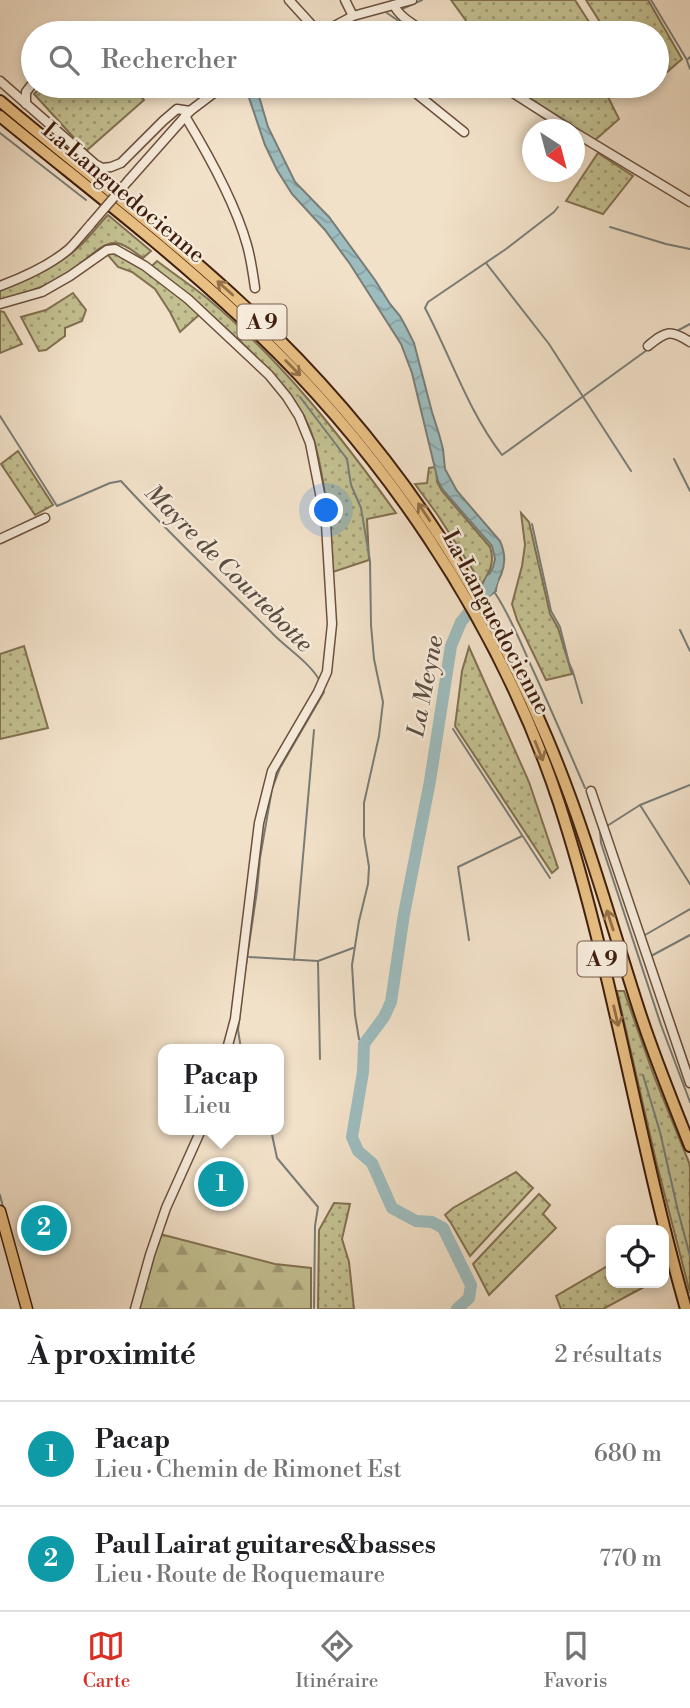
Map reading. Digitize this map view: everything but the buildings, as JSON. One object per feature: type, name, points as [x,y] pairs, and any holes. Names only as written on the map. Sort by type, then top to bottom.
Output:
[{"type":"highway","name":"La Languedocienne","points":[[0,101],[215,279],[313,374],[343,406],[402,481],[444,542],[507,650],[549,742],[584,839],[640,1012],[690,1146]]},
{"type":"highway","name":"La Languedocienne","points":[[0,116],[236,313],[306,382],[368,455],[399,497],[429,539],[467,601],[538,746],[566,828],[608,980],[686,1309]]},
{"type":"main road","points":[[0,1210],[27,1309]]},
{"type":"street","points":[[289,0],[313,21]]},
{"type":"street","points":[[345,0],[353,16]]},
{"type":"street","points":[[344,21],[353,16],[412,0]]},
{"type":"street","points":[[394,5],[409,21]]},
{"type":"street","points":[[0,81],[95,164],[103,168],[121,163],[177,109],[188,114],[240,222],[255,288]]},
{"type":"street","points":[[26,98],[26,104]]},
{"type":"street","points":[[0,286],[28,274],[69,248],[188,114],[208,98]]},
{"type":"street","points":[[422,98],[464,132]]},
{"type":"street","points":[[521,98],[554,119]]},
{"type":"street","points":[[585,138],[690,202]]},
{"type":"street","points":[[0,304],[41,292],[107,250],[115,249],[129,255],[188,299],[269,375],[288,397],[310,443],[326,524],[332,624],[327,672],[272,771],[259,823],[235,1019],[228,1044]]},
{"type":"street","points":[[648,346],[667,332],[677,333],[690,342]]},
{"type":"street","points":[[0,539],[46,518]]},
{"type":"street","points":[[591,791],[690,1083]]},
{"type":"street","points":[[135,1309],[166,1208],[199,1135]]},
{"type":"green space","points":[[451,0],[575,0],[588,21],[466,21]]},
{"type":"green space","points":[[586,0],[648,0],[660,21],[599,21]]},
{"type":"green space","points":[[669,36],[682,59],[669,70]]},
{"type":"green space","points":[[38,98],[144,100],[86,151]]},
{"type":"green space","points":[[526,98],[608,98],[619,119],[594,141],[585,135],[585,119],[559,119]]},
{"type":"green space","points":[[598,153],[633,176],[603,214],[566,201],[579,182],[585,182],[585,172]]},
{"type":"green space","points":[[108,215],[151,251],[143,258],[122,245],[110,244],[57,280],[0,301],[0,290],[64,259],[82,244]]},
{"type":"green space","points":[[113,253],[154,276],[200,314],[180,332],[155,289],[132,272],[118,267],[107,254]]},
{"type":"green space","points":[[157,261],[208,299],[285,373],[332,428],[396,513],[367,519],[369,560],[333,572],[321,473],[314,440],[302,412],[284,386],[252,353],[152,266]]},
{"type":"green space","points":[[73,293],[86,310],[82,321],[65,328],[65,336],[46,350],[39,351],[21,317],[46,310]]},
{"type":"green space","points":[[0,311],[4,312],[22,344],[0,353]]},
{"type":"green space","points":[[18,451],[53,505],[35,515],[1,464]]},
{"type":"green space","points":[[436,467],[437,482],[442,491],[490,547],[491,566],[482,584],[415,484],[427,483],[429,468]]},
{"type":"green space","points":[[521,513],[529,522],[550,614],[558,628],[572,674],[546,680],[517,620],[512,604],[525,545]]},
{"type":"green space","points":[[24,646],[48,728],[0,739],[0,654]]},
{"type":"green space","points":[[469,647],[529,782],[558,868],[552,873],[455,726],[462,671]]},
{"type":"green space","points":[[617,991],[624,991],[690,1165],[690,1293],[656,1161]]},
{"type":"green space","points":[[516,1172],[533,1188],[470,1256],[445,1215]]},
{"type":"green space","points":[[539,1194],[550,1205],[543,1214],[556,1228],[489,1295],[473,1264]]},
{"type":"green space","points":[[334,1203],[350,1204],[342,1239],[349,1262],[354,1309],[318,1309],[319,1230]]},
{"type":"green space","points":[[160,1234],[275,1264],[311,1268],[311,1309],[138,1309]]},
{"type":"green space","points":[[606,1267],[606,1288],[642,1288],[603,1309],[561,1309],[556,1296]]},
{"type":"water","points":[[249,98],[260,98],[268,127],[295,182],[329,217],[400,316],[414,343],[443,449],[445,469],[457,491],[500,541],[503,549],[503,571],[496,591],[488,597],[482,588],[495,559],[492,546],[438,481],[412,373],[401,344],[350,264],[325,230],[292,194],[265,145]]},
{"type":"waterway","points":[[402,9],[422,0]]},
{"type":"waterway","points":[[651,0],[664,21]]},
{"type":"waterway","points":[[387,13],[399,21]]},
{"type":"waterway","points":[[669,30],[687,60],[690,57]]},
{"type":"waterway","points":[[687,61],[690,69]]},
{"type":"waterway","points":[[0,133],[86,200]]},
{"type":"waterway","points":[[558,207],[506,249],[428,302],[425,308],[490,438],[502,455],[647,350]]},
{"type":"waterway","points":[[610,227],[690,249]]},
{"type":"waterway","points":[[486,263],[549,344],[631,471]]},
{"type":"waterway","points":[[675,332],[690,324]]},
{"type":"waterway","points":[[300,397],[347,459],[351,485],[361,508],[370,561],[374,659],[383,702],[379,736],[364,803],[368,884],[352,965],[355,1015],[359,1039],[364,1044]]},
{"type":"waterway","name":"Mayre de Courtebotte","points":[[0,416],[57,506],[110,483],[121,481],[158,521],[305,662],[320,681]]},
{"type":"waterway","points":[[674,459],[690,491]]},
{"type":"waterway","points":[[532,524],[551,611],[560,627],[582,703]]},
{"type":"waterway","name":"La Meyne","points":[[457,1309],[469,1298],[471,1285],[443,1228],[432,1222],[416,1221],[392,1208],[372,1163],[358,1151],[352,1137],[363,1072],[364,1044],[384,1017],[391,1002],[451,646],[461,622],[488,589],[492,580]]},
{"type":"waterway","points":[[495,593],[516,631],[585,788]]},
{"type":"waterway","points":[[680,630],[690,651]]},
{"type":"waterway","name":"Mayre de Courtebotte","points":[[240,1044],[238,1030],[244,978],[272,789],[280,768],[324,692],[323,689]]},
{"type":"waterway","points":[[453,729],[550,878]]},
{"type":"waterway","points":[[294,960],[314,730]]},
{"type":"waterway","points":[[607,826],[640,805],[690,785]]},
{"type":"waterway","points":[[588,796],[661,1025],[690,1102]]},
{"type":"waterway","points":[[640,805],[690,884]]},
{"type":"waterway","points":[[469,940],[458,867],[522,836]]},
{"type":"waterway","points":[[645,935],[690,909]]},
{"type":"waterway","points":[[651,956],[690,935]]},
{"type":"waterway","points":[[249,957],[318,961],[353,948]]},
{"type":"waterway","points":[[649,950],[690,1069]]},
{"type":"waterway","points":[[318,962],[320,1059]]},
{"type":"waterway","points":[[643,1075],[660,1132],[690,1256]]},
{"type":"waterway","name":"Mayre de Courtebotte","points":[[272,1135],[277,1158],[318,1207],[315,1226],[314,1309]]},
{"type":"waterway","points":[[0,1195],[3,1207]]},
{"type":"place","name":"Pacap","points":[[221,1184]]},
{"type":"place","name":"Paul Lairat guitares&basses","points":[[44,1228]]}]
